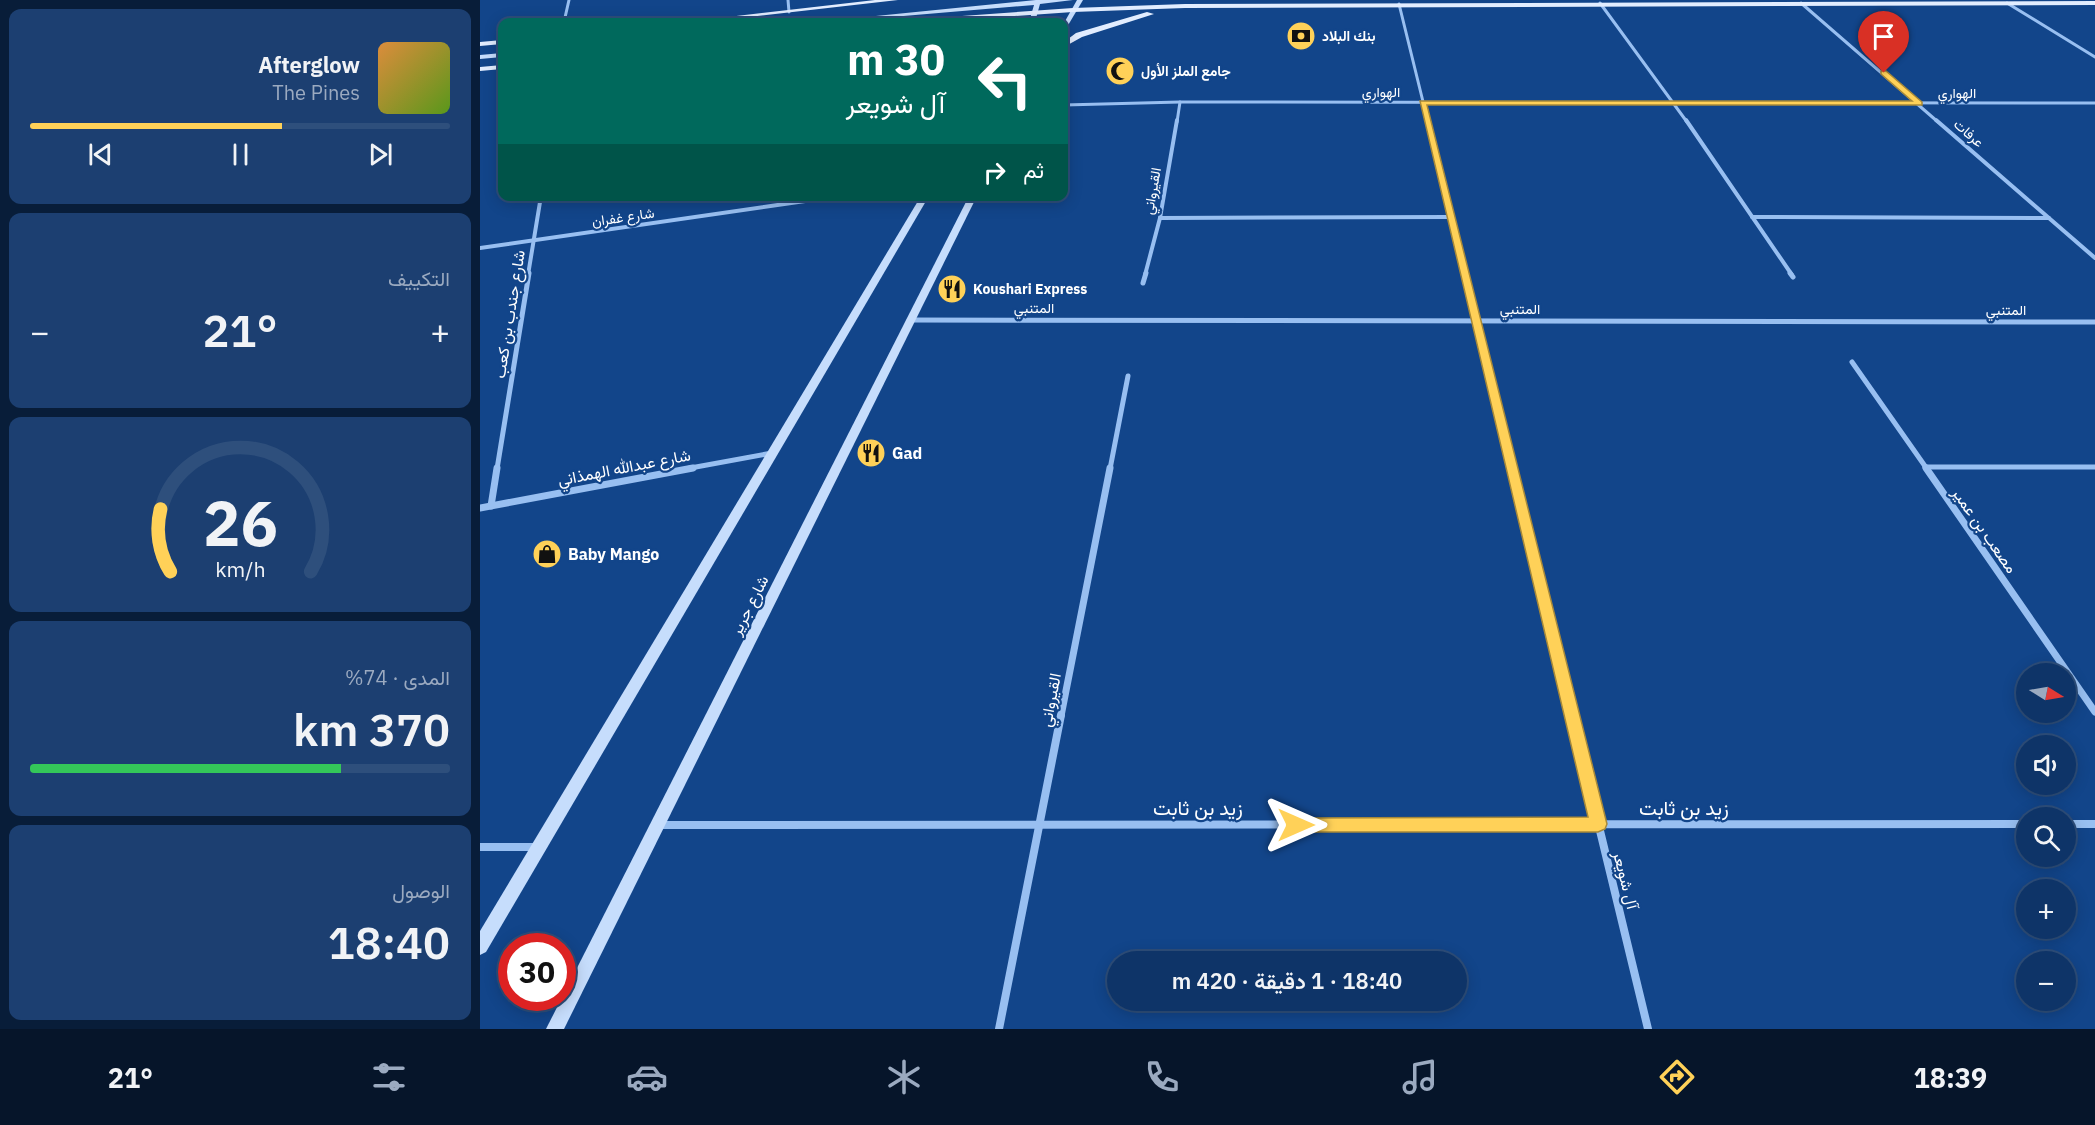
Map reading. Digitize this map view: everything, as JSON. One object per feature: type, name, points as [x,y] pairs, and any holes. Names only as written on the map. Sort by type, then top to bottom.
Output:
[{"type":"main road","points":[[729,18],[895,0]]},
{"type":"main road","points":[[860,18],[1038,1],[1071,0]]},
{"type":"main road","points":[[1068,19],[1080,0]]},
{"type":"main road","points":[[1033,18],[1038,1]]},
{"type":"main road","points":[[963,18],[1073,10],[1185,6],[2095,3]]},
{"type":"main road","points":[[1068,42],[1079,35],[1113,24],[1185,6]]},
{"type":"main road","points":[[480,44],[498,42]]},
{"type":"main road","points":[[480,57],[498,55]]},
{"type":"main road","points":[[480,69],[498,67]]},
{"type":"main road","points":[[480,947],[922,201]]},
{"type":"main road","name":"شارع جرير","points":[[555,1029],[970,201]]},
{"type":"street","points":[[565,18],[569,0]]},
{"type":"street","points":[[788,0],[789,12]]},
{"type":"street","points":[[1600,3],[1674,103],[1793,277]]},
{"type":"street","name":"عرفات","points":[[1802,3],[2095,258]]},
{"type":"street","points":[[2007,3],[2095,57]]},
{"type":"street","name":"آل شويعر","points":[[1399,4],[1648,1029]]},
{"type":"street","name":"الهواري","points":[[1068,105],[1180,102],[2095,103]]},
{"type":"street","name":"القيرواني","points":[[1143,283],[1160,218],[1180,102]]},
{"type":"street","name":"شارع جندب بن كعب","points":[[491,506],[540,201]]},
{"type":"street","name":"شارع غفران","points":[[480,248],[806,201]]},
{"type":"street","points":[[1160,218],[1450,217]]},
{"type":"street","points":[[1752,217],[2050,218]]},
{"type":"street","name":"المتنبي","points":[[909,320],[2095,322]]},
{"type":"street","name":"مصعب بن عمير","points":[[1852,362],[2095,712]]},
{"type":"street","name":"القيرواني","points":[[999,1029],[1128,376]]},
{"type":"street","name":"شارع عبدالله الهمذاني","points":[[480,508],[772,453]]},
{"type":"street","points":[[1924,467],[2095,467]]},
{"type":"street","name":"زيد بن ثابت","points":[[658,825],[2016,824]]},
{"type":"street","points":[[2076,824],[2095,825]]},
{"type":"street","points":[[480,847],[539,847]]},
{"type":"place","name":"بنك البلاد","points":[[1301,36]]},
{"type":"place","name":"جامع الملز الأول","points":[[1120,71]]},
{"type":"place","name":"Koushari Express","points":[[952,289]]},
{"type":"place","name":"Gad","points":[[871,453]]},
{"type":"place","name":"Baby Mango","points":[[547,554]]},
{"type":"route","points":[[1296,825],[1598,824],[1423,102],[1919,103],[1884,73]]}]
